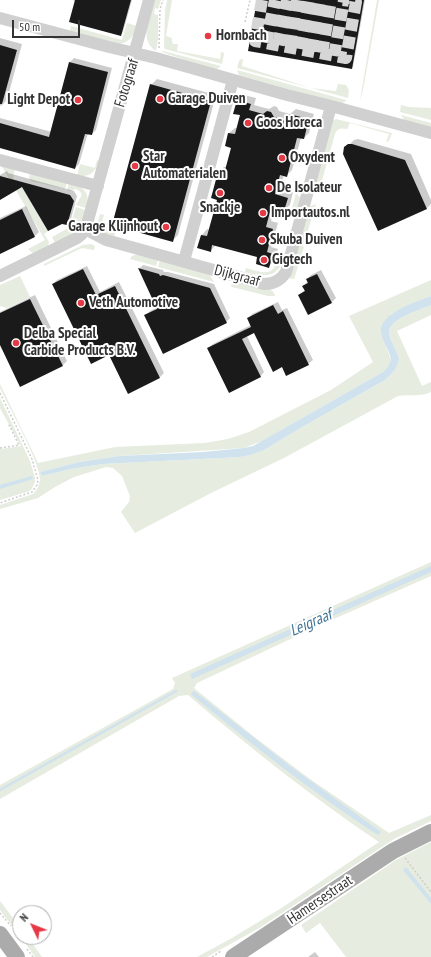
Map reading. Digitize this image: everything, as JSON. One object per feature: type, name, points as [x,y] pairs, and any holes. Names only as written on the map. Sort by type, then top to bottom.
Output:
[{"type":"main road","name":"Hamersestraat","points":[[233,957],[402,846],[431,832]]},
{"type":"main road","points":[[0,934],[17,957]]},
{"type":"street","points":[[0,18],[134,53],[149,0]]},
{"type":"street","name":"Fotograaf","points":[[85,229],[134,53],[331,106]]},
{"type":"street","points":[[184,261],[233,80]]},
{"type":"street","points":[[331,106],[431,133]]},
{"type":"street","name":"Dijkgraaf","points":[[85,229],[106,240],[264,284],[274,283],[283,277],[286,272],[331,106]]},
{"type":"street","points":[[0,160],[98,186]]},
{"type":"street","points":[[0,276],[77,238],[85,229]]},
{"type":"path","points":[[156,58],[159,48],[160,9],[162,0]]},
{"type":"path","points":[[245,22],[250,0]]},
{"type":"path","points":[[0,393],[32,459],[38,480],[37,485],[32,492],[0,503]]},
{"type":"path","points":[[0,448],[19,445],[8,423]]},
{"type":"path","points":[[402,846],[431,892]]},
{"type":"shaded area","points":[[154,0],[161,0],[158,9],[155,8],[154,14],[158,15],[158,39],[156,51],[151,46],[146,34],[148,20]]},
{"type":"shaded area","points":[[167,0],[172,0],[166,36],[172,38],[173,44],[178,44],[177,51],[220,59],[221,52],[223,52],[222,64],[165,49],[165,11]]},
{"type":"shaded area","points":[[377,0],[379,0],[360,100]]},
{"type":"shaded area","points":[[127,23],[137,26],[131,38],[120,44],[70,31],[71,26],[122,40]]},
{"type":"shaded area","points":[[163,51],[221,66],[217,69],[211,69],[162,52]]},
{"type":"shaded area","points":[[241,59],[243,59],[242,66],[311,88],[237,68]]},
{"type":"shaded area","points":[[237,70],[346,101],[340,104],[239,75]]},
{"type":"shaded area","points":[[338,84],[346,85],[349,90],[348,98],[311,88],[336,91]]},
{"type":"shaded area","points":[[401,105],[431,108],[431,120],[400,112]]},
{"type":"shaded area","points":[[401,115],[431,123],[431,128],[405,121]]},
{"type":"shaded area","points":[[336,119],[392,133],[389,141],[386,142],[389,134],[350,123],[347,129],[338,130],[335,134],[319,191],[314,184],[332,121]]},
{"type":"shaded area","points":[[97,160],[99,161],[94,171],[89,175],[77,176],[80,164],[95,168]]},
{"type":"shaded area","points":[[1,165],[15,168],[13,179],[19,181],[48,231],[44,234],[49,242],[48,246],[33,253],[28,249],[45,240]]},
{"type":"shaded area","points":[[30,172],[67,183],[65,189],[31,181],[29,178]]},
{"type":"shaded area","points":[[69,183],[79,186],[85,191],[88,198],[86,208],[76,205],[81,197],[81,193],[76,189],[71,191],[67,190]]},
{"type":"shaded area","points":[[296,193],[300,198],[294,217],[289,219]]},
{"type":"shaded area","points":[[316,204],[294,279],[288,278],[308,207]]},
{"type":"shaded area","points":[[76,207],[85,210],[81,223],[72,234],[55,243],[52,237],[70,227]]},
{"type":"shaded area","points":[[100,214],[104,215],[102,222],[109,224],[111,228],[110,232],[115,233],[114,237],[105,233],[97,224]]},
{"type":"shaded area","points":[[91,244],[95,246],[94,250],[82,248],[44,266],[44,264],[83,245]]},
{"type":"shaded area","points":[[138,254],[158,260],[156,266],[130,259],[132,256]]},
{"type":"shaded area","points":[[280,254],[284,257],[278,269],[274,273],[269,275],[258,275],[245,272],[246,268],[259,272],[268,272],[272,270],[275,267]]},
{"type":"shaded area","points":[[160,260],[209,274],[214,282],[158,267]]},
{"type":"shaded area","points":[[20,276],[30,297],[7,308],[0,306],[0,285]]},
{"type":"shaded area","points":[[234,280],[270,289],[275,296],[268,296],[232,287],[231,285]]},
{"type":"shaded area","points":[[431,280],[431,296],[391,314],[381,333],[391,360],[383,372],[262,441],[244,448],[120,456],[79,462],[40,472],[42,476],[71,469],[103,464],[240,457],[264,450],[390,376],[397,366],[399,359],[389,333],[390,328],[399,319],[431,305],[431,315],[397,331],[422,386],[431,382],[431,392],[427,394],[398,396],[284,458],[213,492],[135,533],[121,512],[129,502],[130,496],[122,476],[113,468],[106,467],[74,477],[38,498],[0,509],[0,505],[33,494],[38,488],[40,480],[35,461],[0,388],[0,384],[38,463],[115,447],[205,443],[228,439],[249,432],[331,390],[373,362],[349,316]]},
{"type":"shaded area","points":[[0,398],[30,461],[35,482],[31,490],[0,500],[0,449],[21,446],[0,408]]},
{"type":"shaded area","points":[[431,562],[431,576],[318,626],[197,683],[194,688],[257,739],[310,779],[389,833],[431,815],[431,821],[394,839],[261,927],[207,957],[197,957],[283,907],[379,842],[281,771],[188,695],[179,696],[0,799],[0,785],[173,689],[175,683],[172,678]]},
{"type":"shaded area","points":[[431,842],[431,957],[346,957],[320,923],[306,933],[301,925],[396,860]]},
{"type":"shaded area","points":[[0,901],[12,917],[12,926],[0,910]]},
{"type":"shaded area","points":[[27,945],[34,945],[42,957],[35,957]]},
{"type":"water","points":[[431,296],[431,305],[399,319],[390,328],[389,333],[399,359],[396,368],[388,378],[264,450],[240,457],[103,464],[71,469],[42,476],[40,472],[79,462],[120,456],[203,452],[253,446],[383,372],[391,360],[381,333],[382,326],[392,314],[400,309]]},
{"type":"water","points":[[32,476],[33,479],[0,489],[0,485]]},
{"type":"water","name":"Leigraaf","points":[[431,566],[431,572],[192,679],[190,674]]},
{"type":"water","points":[[194,691],[290,766],[381,832],[378,835],[283,768],[191,694]]},
{"type":"water","points":[[406,867],[431,898],[431,904],[403,870]]},
{"type":"building","points":[[75,0],[131,0],[121,36],[69,22]]},
{"type":"building","points":[[257,0],[364,0],[352,69],[248,51]]},
{"type":"building","points":[[0,45],[17,50],[2,104],[0,104]]},
{"type":"building","points":[[69,62],[108,72],[92,135],[85,134],[75,169],[0,148],[0,123],[49,137]]},
{"type":"building","points":[[150,84],[211,101],[173,242],[112,225]]},
{"type":"building","points":[[237,100],[251,104],[249,110],[263,114],[267,111],[271,112],[274,117],[287,121],[289,114],[309,119],[304,139],[297,138],[287,177],[280,175],[275,194],[288,198],[284,211],[271,208],[266,227],[273,229],[267,252],[273,254],[269,268],[256,264],[257,257],[212,245],[211,252],[197,248],[201,235],[207,236],[217,200],[211,198],[218,172],[224,174],[231,148],[225,146],[228,133],[235,134],[240,115],[233,114]]},
{"type":"building","points":[[348,144],[405,160],[427,209],[378,231],[343,154],[344,147]]},
{"type":"building","points":[[0,176],[70,195],[74,201],[67,225],[62,224],[48,231],[22,187],[0,200]]},
{"type":"building","points":[[22,209],[35,237],[0,254],[0,220]]},
{"type":"building","points":[[138,268],[159,274],[160,276],[163,275],[210,288],[227,323],[163,354],[144,315],[157,309]]},
{"type":"building","points":[[83,269],[96,295],[115,286],[160,378],[128,394],[109,355],[91,364],[52,284]]},
{"type":"building","points":[[317,274],[332,303],[308,315],[298,295],[305,291],[302,286],[308,283],[306,279]]},
{"type":"building","points":[[30,299],[63,366],[20,387],[0,345],[0,313]]},
{"type":"building","points":[[273,305],[278,314],[283,311],[309,365],[286,376],[282,367],[273,372],[254,333],[242,339],[261,377],[229,393],[207,348],[251,327],[247,318]]},
{"type":"waterway","points":[[0,790],[176,691]]},
{"type":"tunnel","points":[[262,0],[255,41],[346,58],[356,2],[343,0]]},
{"type":"tunnel","points":[[266,43],[275,0]]},
{"type":"tunnel","points":[[278,45],[287,0]]},
{"type":"tunnel","points":[[290,47],[297,0]]},
{"type":"tunnel","points":[[300,49],[309,0]]},
{"type":"tunnel","points":[[311,51],[320,0]]},
{"type":"tunnel","points":[[322,53],[331,0]]},
{"type":"tunnel","points":[[334,56],[344,0]]},
{"type":"place","name":"Hornbach","points":[[208,36]]},
{"type":"place","name":"Garage Duiven","points":[[160,99]]},
{"type":"place","name":"Light Depot","points":[[78,100]]},
{"type":"place","name":"Goos Horeca","points":[[248,123]]},
{"type":"place","name":"Oxydent","points":[[282,158]]},
{"type":"place","name":"Star Automaterialen","points":[[135,166]]},
{"type":"place","name":"De Isolateur","points":[[269,188]]},
{"type":"place","name":"Snackje","points":[[220,193]]},
{"type":"place","name":"Importautos.nl","points":[[263,213]]},
{"type":"place","name":"Garage Klijnhout","points":[[166,227]]},
{"type":"place","name":"Skuba Duiven","points":[[262,240]]},
{"type":"place","name":"Gigtech","points":[[264,260]]},
{"type":"place","name":"Veth Automotive","points":[[81,303]]},
{"type":"place","name":"Delba Special Carbide Products B.V.","points":[[16,343]]}]
